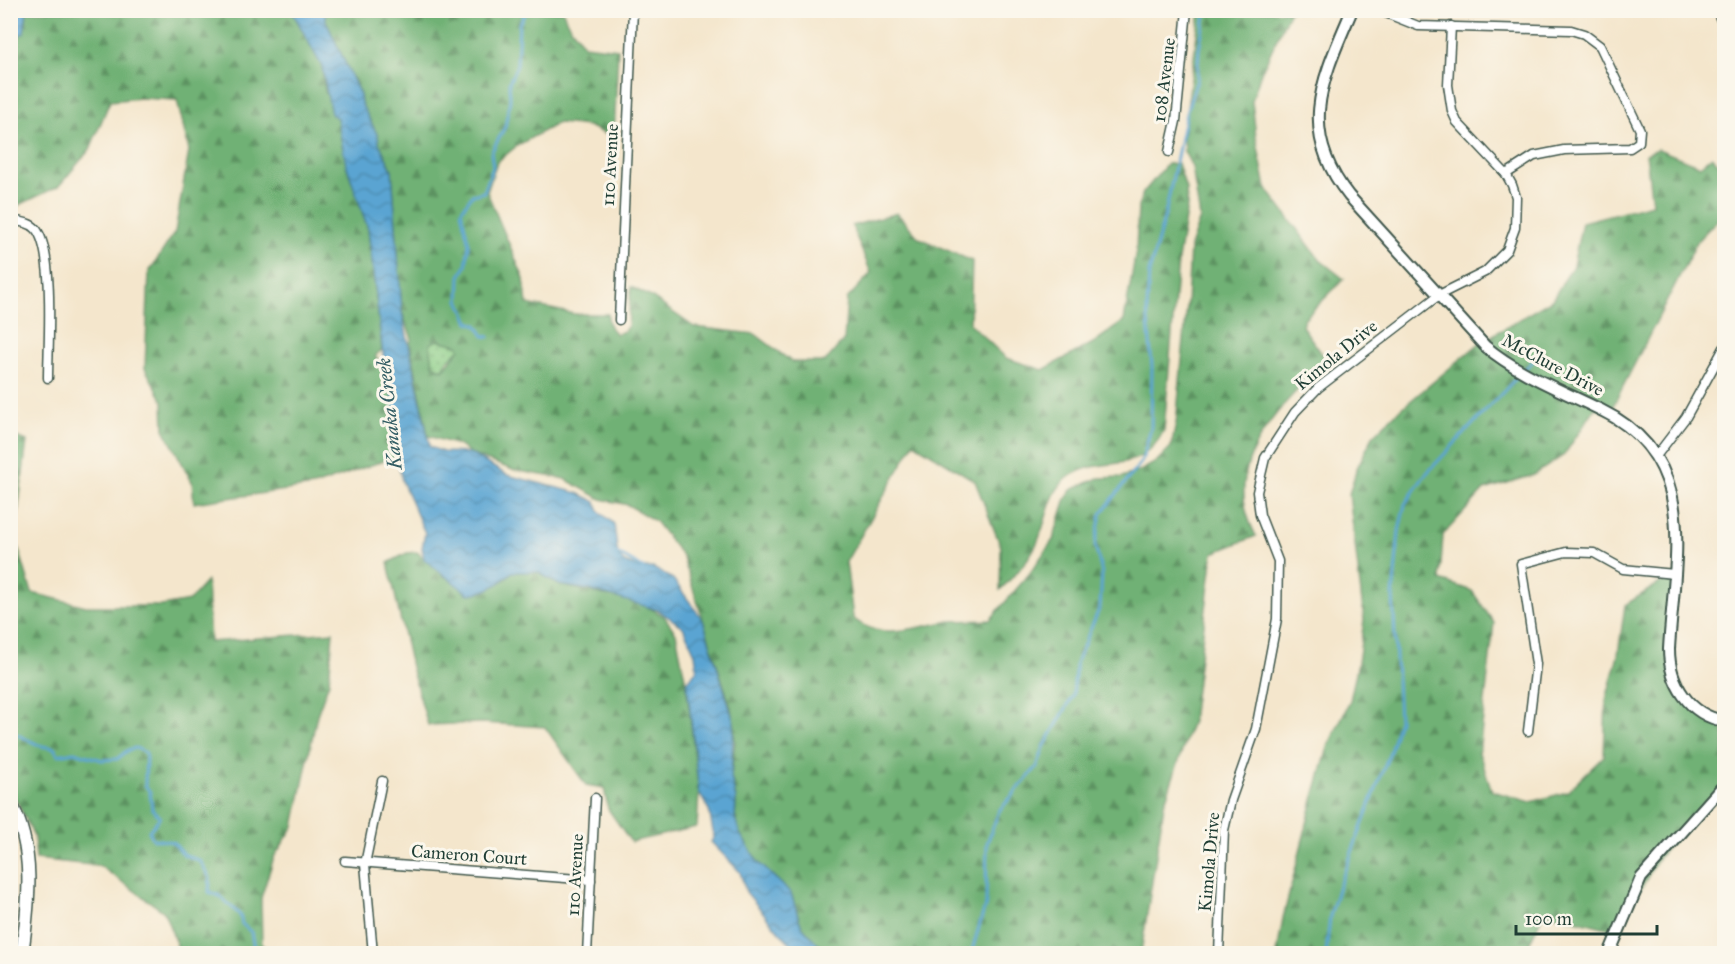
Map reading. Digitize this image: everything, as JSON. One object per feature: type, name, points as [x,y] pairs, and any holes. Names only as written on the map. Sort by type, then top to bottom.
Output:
[{"type":"main road","points":[[1719,10],[1725,22]]},
{"type":"main road","points":[[10,802],[22,825],[27,850],[27,896],[22,954]]},
{"type":"street","name":"110 Avenue","points":[[619,321],[633,10]]},
{"type":"street","name":"108 Avenue","points":[[1169,152],[1176,121],[1187,10]]},
{"type":"street","name":"McClure Drive","points":[[1353,10],[1322,86],[1319,118],[1324,149],[1343,188],[1439,295],[1496,354],[1624,422],[1657,455],[1670,483],[1676,511],[1669,649],[1673,677],[1694,707],[1709,717],[1725,721]]},
{"type":"street","points":[[1378,10],[1410,24],[1571,30],[1584,34],[1600,46],[1640,130],[1639,142],[1630,148],[1564,150],[1534,156],[1506,174]]},
{"type":"street","name":"Kimola Drive","points":[[1219,954],[1224,830],[1231,800],[1256,729],[1277,619],[1278,561],[1258,507],[1257,484],[1261,467],[1278,436],[1305,399],[1439,295],[1485,272],[1507,250],[1516,214],[1516,197],[1506,174],[1457,122],[1452,111],[1448,86],[1451,26]]},
{"type":"street","points":[[10,221],[32,225],[37,230],[46,252],[48,378]]},
{"type":"street","points":[[1657,455],[1686,417],[1725,348]]},
{"type":"street","points":[[1528,731],[1536,664],[1521,564],[1566,552],[1594,554],[1623,568],[1674,574]]},
{"type":"street","points":[[373,954],[365,864],[382,782]]},
{"type":"street","points":[[1609,954],[1641,878],[1725,785]]},
{"type":"street","name":"110 Avenue","points":[[587,954],[595,798]]},
{"type":"street","name":"Cameron Court","points":[[345,861],[591,880]]},
{"type":"green space","points":[[27,11],[292,11],[322,67],[325,91],[337,118],[346,164],[368,229],[382,350],[376,355],[376,359],[384,361],[386,366],[396,416],[394,433],[396,456],[314,486],[194,503],[192,482],[164,429],[163,401],[145,368],[149,272],[175,232],[189,151],[177,100],[140,98],[110,101],[90,149],[59,186],[11,209],[10,39],[17,39],[26,23]]},
{"type":"green space","points":[[325,11],[563,11],[567,22],[584,45],[618,49],[614,138],[588,126],[558,123],[518,145],[497,162],[487,192],[524,279],[527,304],[575,314],[608,314],[610,326],[617,334],[628,326],[631,287],[651,297],[694,327],[755,334],[792,362],[825,362],[844,340],[847,299],[871,273],[852,226],[897,213],[919,238],[972,261],[970,324],[1006,358],[1043,370],[1093,343],[1124,321],[1136,251],[1138,207],[1143,193],[1167,164],[1178,163],[1186,189],[1187,206],[1178,260],[1164,430],[1144,455],[1120,463],[1082,470],[1062,483],[1052,500],[1039,539],[1031,553],[1000,590],[1001,547],[975,481],[914,443],[846,562],[853,618],[876,630],[888,631],[952,621],[990,620],[1030,573],[1053,540],[1065,501],[1071,490],[1098,478],[1122,477],[1140,471],[1156,462],[1171,447],[1176,424],[1190,247],[1200,218],[1192,167],[1184,151],[1183,138],[1200,11],[1290,11],[1260,75],[1252,101],[1266,188],[1320,260],[1344,279],[1304,319],[1302,326],[1327,361],[1296,391],[1267,427],[1255,446],[1247,467],[1244,488],[1246,510],[1256,536],[1213,553],[1192,721],[1164,805],[1141,953],[826,954],[801,925],[791,893],[758,862],[740,834],[735,818],[736,799],[731,777],[735,741],[731,708],[683,557],[655,521],[628,505],[601,499],[565,479],[513,470],[473,455],[458,445],[428,436],[410,342],[412,339],[402,312],[392,170],[326,21]],"holes":[[[437,340],[458,345],[460,349],[443,370],[433,365],[430,344]]]},
{"type":"green space","points":[[1658,149],[1700,166],[1712,156],[1724,170],[1724,213],[1698,240],[1609,414],[1596,407],[1564,455],[1534,475],[1484,490],[1443,535],[1440,580],[1472,591],[1494,623],[1479,753],[1492,791],[1531,802],[1567,792],[1604,756],[1606,700],[1618,655],[1625,605],[1674,574],[1669,649],[1687,700],[1724,721],[1724,785],[1658,858],[1618,931],[1544,912],[1525,953],[1277,954],[1283,918],[1313,800],[1329,744],[1350,701],[1358,663],[1364,620],[1349,494],[1357,468],[1373,436],[1396,413],[1481,342],[1552,300],[1573,266],[1582,222],[1652,204],[1646,154]]},
{"type":"green space","points":[[437,340],[458,345],[460,349],[447,361],[443,370],[433,365],[430,344]]},
{"type":"green space","points":[[11,435],[27,441],[15,536],[32,593],[86,606],[162,606],[189,601],[207,581],[210,642],[333,632],[329,682],[317,715],[294,826],[274,857],[261,898],[262,945],[274,953],[180,953],[164,912],[100,866],[36,859],[34,836],[11,789]]},
{"type":"green space","points":[[417,552],[445,577],[500,583],[512,572],[538,572],[559,585],[641,603],[664,616],[676,633],[686,683],[699,793],[697,827],[631,842],[608,809],[604,788],[586,785],[545,727],[482,723],[428,725],[411,667],[388,563],[407,553]]},
{"type":"water","points":[[15,11],[27,11],[24,33],[11,39],[11,18]]},
{"type":"water","points":[[292,11],[325,11],[326,21],[392,170],[402,312],[430,447],[443,452],[469,453],[507,475],[578,493],[596,502],[599,511],[614,524],[618,555],[624,562],[640,568],[653,568],[673,579],[703,620],[734,722],[731,777],[736,799],[735,818],[740,834],[758,862],[791,893],[801,925],[826,953],[801,953],[780,933],[746,892],[740,872],[711,842],[714,837],[709,810],[699,793],[687,683],[697,669],[695,654],[683,627],[658,610],[590,590],[559,585],[538,572],[512,572],[492,588],[468,594],[424,559],[422,548],[425,533],[402,481],[395,446],[396,416],[383,355],[368,229],[346,164],[337,118],[331,114],[322,67]]},
{"type":"waterway","points":[[489,337],[484,336],[477,325],[469,322],[459,300],[460,276],[466,266],[469,244],[461,211],[472,195],[484,192],[493,167],[491,153],[505,127],[510,99],[509,83],[517,65],[519,24],[527,10]]},
{"type":"waterway","points":[[971,954],[986,903],[987,843],[999,811],[1037,767],[1044,747],[1073,696],[1076,663],[1100,607],[1102,573],[1095,545],[1101,514],[1142,461],[1151,428],[1152,366],[1147,308],[1149,273],[1165,215],[1186,113],[1197,80],[1199,49],[1206,10]]},
{"type":"waterway","points":[[1525,369],[1536,358]]},
{"type":"waterway","points":[[1326,954],[1330,916],[1338,889],[1391,749],[1399,720],[1393,596],[1399,531],[1405,504],[1425,475],[1520,374]]},
{"type":"waterway","name":"Kanaka Creek","points":[[615,552],[643,568]]},
{"type":"waterway","points":[[10,731],[41,746],[54,748],[58,755],[74,752],[102,760],[117,759],[128,750],[136,748],[146,753],[145,785],[150,792],[152,809],[160,817],[149,831],[153,839],[173,842],[183,854],[200,861],[210,878],[209,892],[220,896],[240,915],[242,924],[251,932],[255,954]]}]
